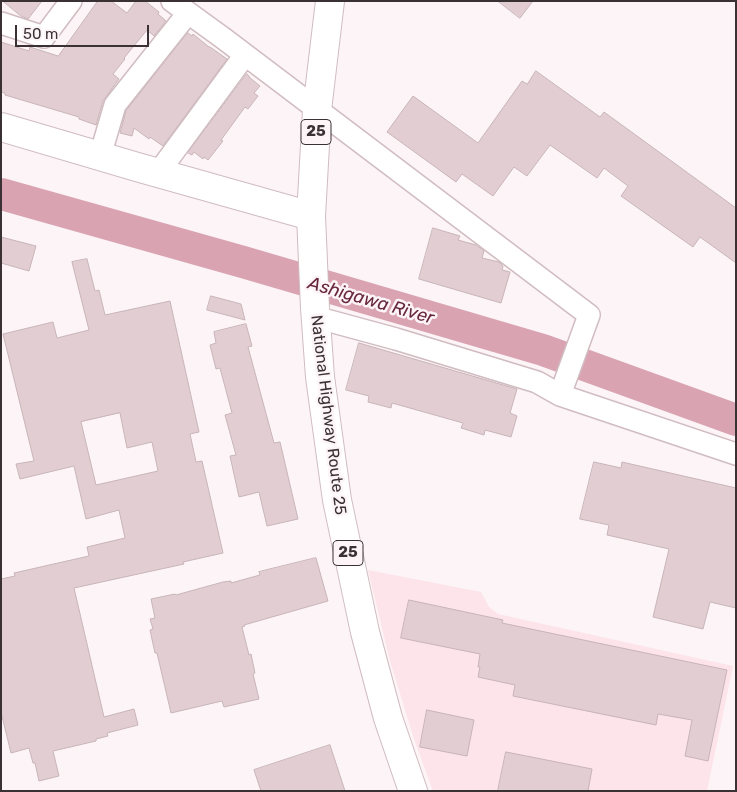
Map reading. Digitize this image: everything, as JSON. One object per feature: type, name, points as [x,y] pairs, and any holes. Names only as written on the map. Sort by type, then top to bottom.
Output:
[{"type":"main road","name":"National Highway Route 25","points":[[330,1],[317,110],[311,216],[320,377],[337,500],[365,632],[388,718],[414,791]]},
{"type":"main road","points":[[1,127],[311,216]]},
{"type":"street","points":[[1,23],[44,37],[71,1]]},
{"type":"street","points":[[100,156],[115,105],[180,7],[589,315],[562,391]]},
{"type":"street","points":[[158,173],[246,55]]},
{"type":"street","points":[[315,312],[396,339],[538,382],[736,454]]},
{"type":"shaded area","points":[[368,570],[481,592],[489,607],[498,614],[733,666],[707,791],[433,791],[414,739],[390,661]]},
{"type":"building","points":[[3,1],[42,1],[28,19],[21,16]]},
{"type":"building","points":[[98,1],[111,1],[127,13],[136,1],[145,1],[159,12],[158,14],[166,21],[154,36],[147,30],[113,74],[119,79],[103,101],[96,125],[79,119],[79,117],[5,95],[5,93],[1,92],[1,42],[29,51],[30,47],[58,56]]},
{"type":"building","points":[[498,1],[533,1],[520,18]]},
{"type":"building","points":[[188,33],[192,36],[193,34],[227,59],[163,146],[134,128],[132,136],[120,133],[126,111]]},
{"type":"building","points":[[536,71],[600,117],[604,112],[736,208],[736,263],[700,237],[693,247],[621,196],[628,186],[604,168],[597,178],[550,145],[527,176],[514,167],[493,196],[462,174],[456,182],[387,132],[413,96],[478,143],[522,81],[527,84]]},
{"type":"building","points":[[247,74],[260,86],[254,93],[258,96],[248,109],[245,107],[208,160],[204,157],[203,159],[194,152],[192,155],[188,153]]},
{"type":"building","points":[[433,228],[460,236],[458,240],[476,245],[484,251],[482,258],[499,262],[503,266],[502,270],[510,272],[501,303],[419,279]]},
{"type":"building","points":[[1,237],[36,246],[29,271],[1,263]]},
{"type":"building","points":[[87,259],[95,291],[99,290],[105,315],[170,301],[199,432],[190,434],[196,462],[202,461],[223,553],[183,562],[184,564],[74,588],[104,717],[134,709],[138,725],[107,733],[108,736],[96,739],[96,741],[53,751],[59,776],[39,781],[29,748],[11,753],[1,712],[1,579],[15,576],[14,573],[89,556],[87,547],[125,538],[119,510],[86,519],[74,466],[20,479],[16,464],[34,461],[3,334],[53,322],[57,338],[89,330],[72,262]],"holes":[[[120,413],[127,448],[152,442],[158,471],[96,485],[81,422]]]},
{"type":"building","points":[[211,296],[241,304],[245,320],[207,310]]},
{"type":"building","points":[[246,324],[252,346],[248,347],[274,443],[280,442],[298,519],[267,526],[259,492],[239,497],[230,456],[236,455],[225,415],[232,413],[220,368],[216,369],[210,345],[216,343],[214,332]]},
{"type":"building","points":[[359,343],[517,389],[510,413],[517,416],[511,437],[485,430],[484,435],[461,428],[463,423],[392,403],[391,408],[368,402],[369,396],[346,390]]},
{"type":"building","points":[[594,462],[621,468],[622,462],[736,488],[736,608],[710,602],[703,629],[653,617],[669,549],[607,535],[609,525],[580,519]]},
{"type":"building","points":[[316,558],[328,601],[242,627],[249,655],[251,654],[255,673],[253,674],[259,699],[224,707],[222,701],[171,713],[150,630],[153,629],[150,619],[155,618],[151,599],[176,595],[223,582],[231,581],[231,583],[260,575],[259,572]]},
{"type":"building","points":[[409,600],[503,620],[502,623],[727,670],[708,761],[685,756],[692,720],[658,714],[656,725],[513,696],[515,685],[478,677],[480,654],[401,638]]},
{"type":"building","points":[[427,710],[474,720],[467,756],[420,747]]},
{"type":"building","points":[[330,745],[345,791],[261,791],[254,770]]},
{"type":"building","points":[[506,752],[592,769],[588,791],[498,791]]},
{"type":"waterway","name":"Ashigawa River","points":[[1,194],[243,262],[543,350],[736,420]]}]
